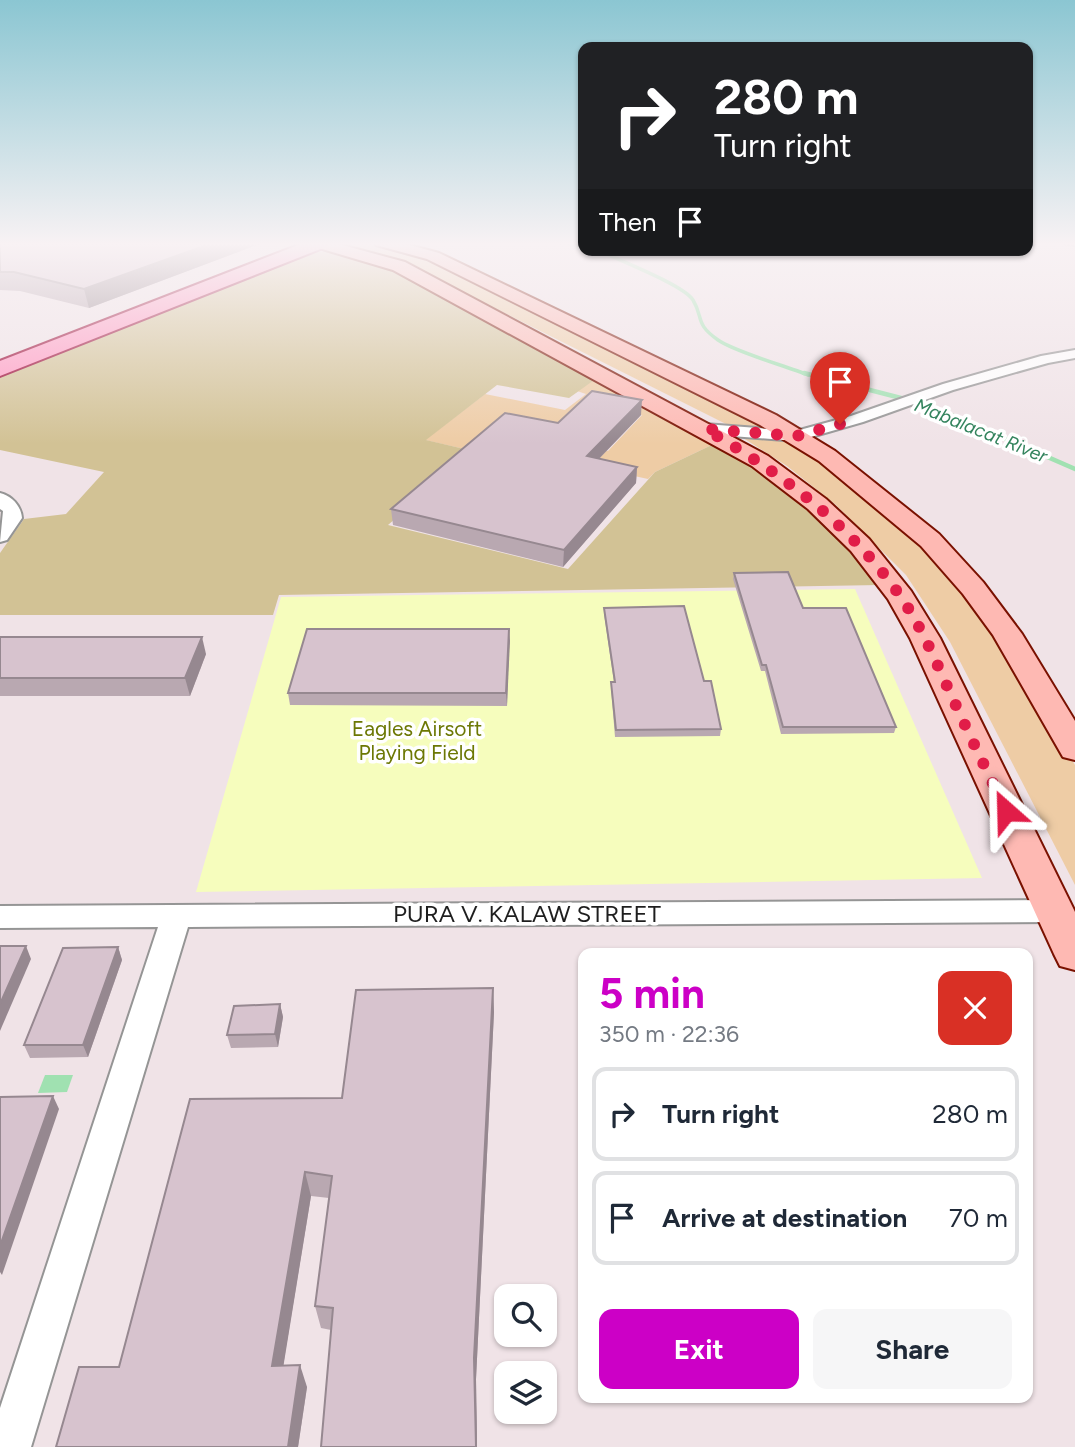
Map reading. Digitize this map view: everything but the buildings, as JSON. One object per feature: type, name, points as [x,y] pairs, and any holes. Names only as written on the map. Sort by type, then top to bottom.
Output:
[{"type":"main road","points":[[0,369],[150,310]]},
{"type":"main road","points":[[479,310],[760,461],[817,505],[860,545],[901,597],[925,638],[1075,954]]},
{"type":"main road","points":[[541,310],[797,436],[827,456],[930,540],[1007,634],[1075,749]]},
{"type":"street","points":[[705,429],[797,436],[891,408],[948,387],[1046,359],[1075,354]]},
{"type":"street","points":[[0,499],[12,510],[12,518],[0,536]]},
{"type":"street","name":"PURA V. KALAW STREET","points":[[0,917],[1054,911]]},
{"type":"street","points":[[9,1447],[177,916]]},
{"type":"shaded area","points":[[167,310],[468,310],[597,378],[569,398],[497,385],[426,440],[473,451],[388,525],[568,569],[655,472],[716,443],[755,465],[835,531],[880,585],[279,595],[273,615],[0,615],[0,553],[24,519],[66,514],[104,472],[0,450],[0,377]]},
{"type":"shaded area","points":[[498,310],[533,310],[779,431],[728,425]]},
{"type":"shaded area","points":[[597,378],[716,443],[655,472],[648,479],[616,472],[576,469],[596,449],[608,451],[642,415],[591,405],[560,434],[473,451],[425,440],[485,394],[565,410],[586,394],[577,391]]},
{"type":"shaded area","points":[[740,436],[788,438],[922,539],[1006,645],[1075,765],[1075,885],[950,642],[906,575],[836,505],[787,466]]},
{"type":"shaded area","points":[[45,1075],[73,1075],[67,1092],[38,1093]]},
{"type":"green space","name":"Eagles Airsoft Playing Field","points":[[855,589],[982,878],[196,892],[281,597]]},
{"type":"waterway","name":"Mabalacat River","points":[[697,310],[702,325],[726,345],[808,375]]},
{"type":"waterway","name":"Mabalacat River","points":[[804,373],[928,405],[1075,469]]},
{"type":"route","points":[[840,424],[797,436],[705,429],[760,461],[817,505],[860,545],[901,597],[925,638],[1006,811]]}]
